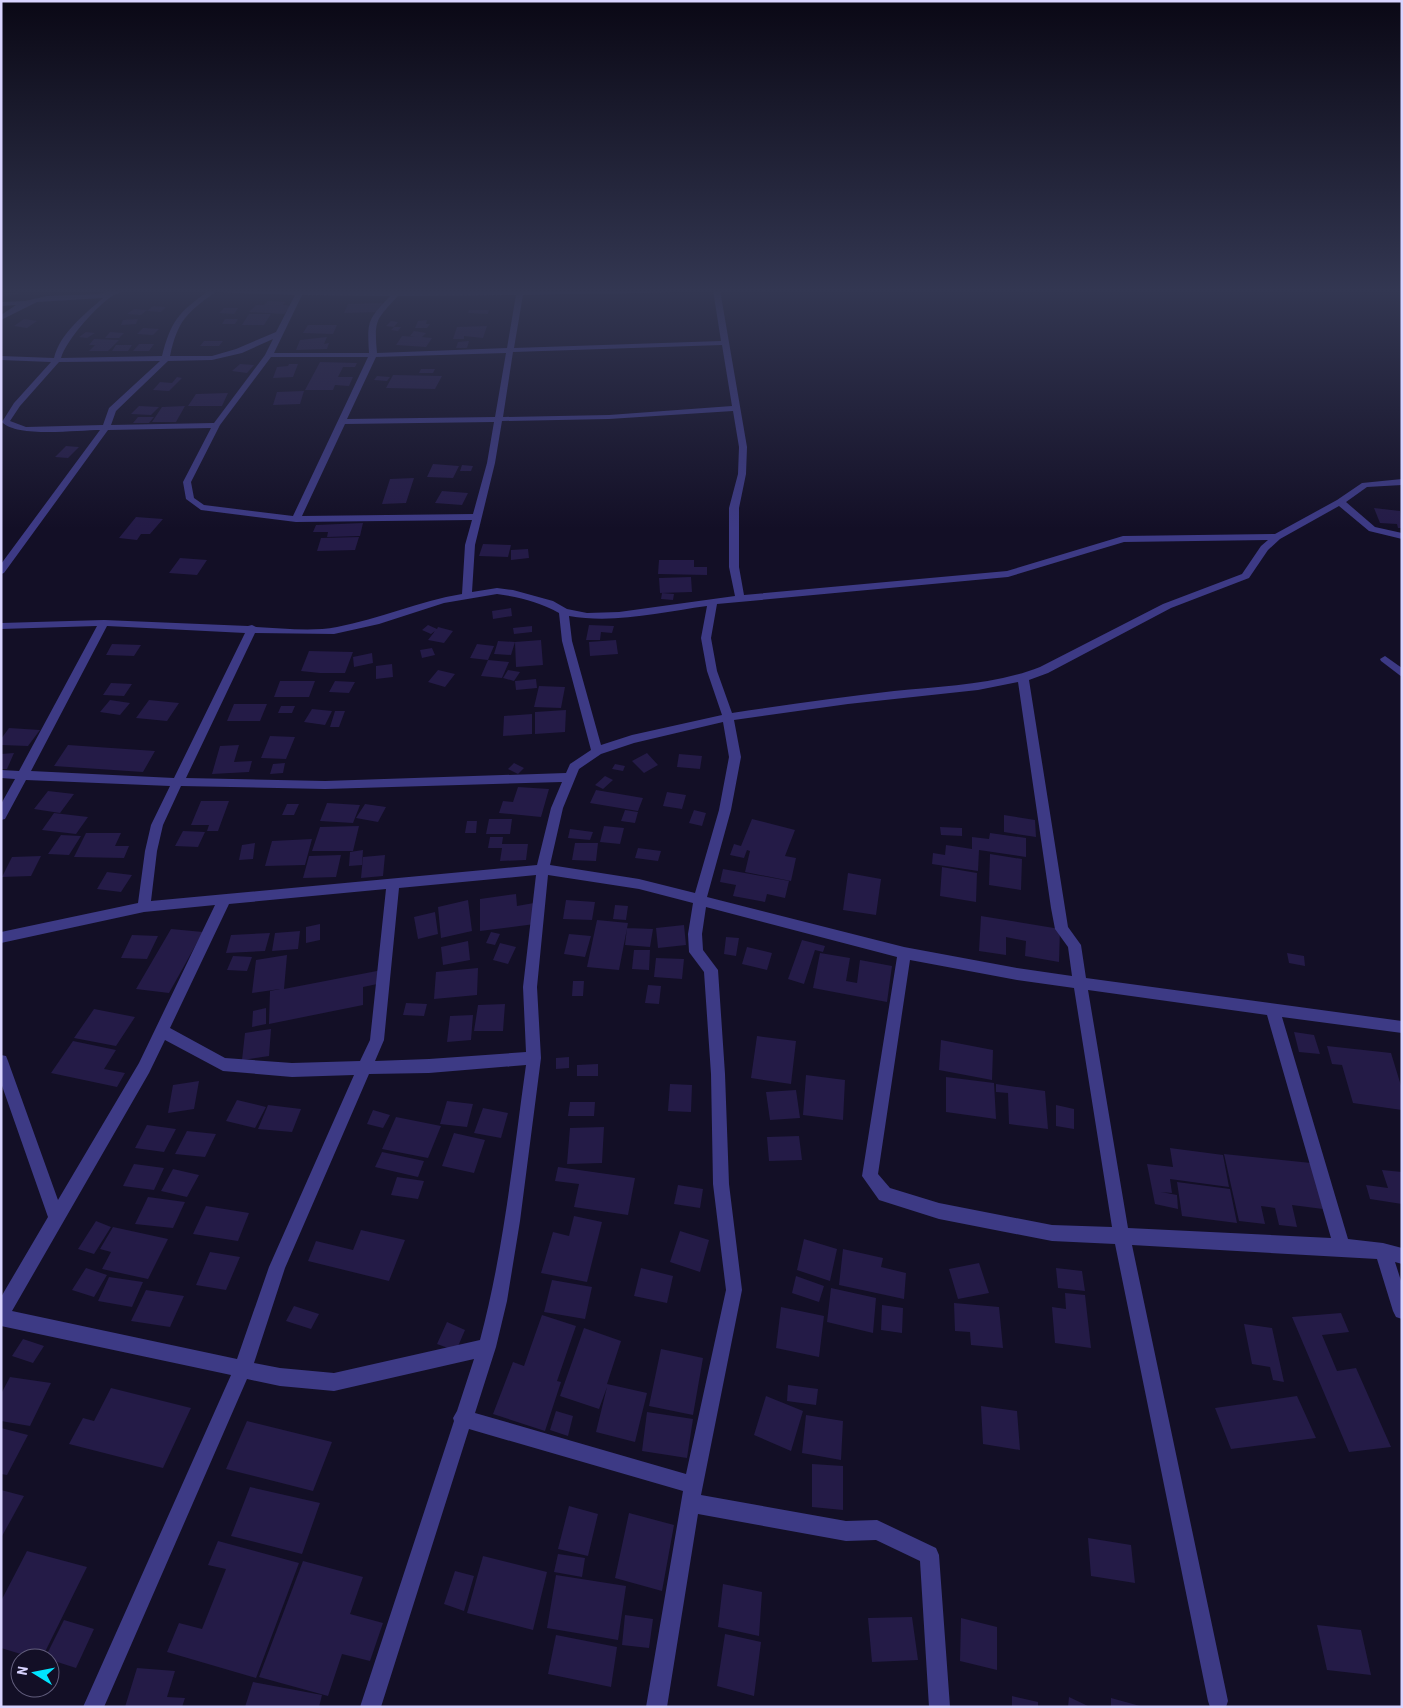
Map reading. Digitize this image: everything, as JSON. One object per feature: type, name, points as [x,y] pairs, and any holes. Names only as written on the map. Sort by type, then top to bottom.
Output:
[{"type":"street","points":[[11,426],[6,422],[17,405],[48,370]]},
{"type":"street","points":[[1,571],[106,427],[112,410],[156,370]]},
{"type":"street","points":[[258,370],[216,425],[187,482],[190,499],[202,507],[296,519],[478,517]]},
{"type":"street","points":[[296,519],[366,370]]},
{"type":"street","points":[[467,596],[470,545],[491,464],[506,370]]},
{"type":"street","points":[[730,370],[743,447],[742,474],[734,508],[734,568],[740,598]]},
{"type":"street","points":[[342,422],[609,417],[736,408]]},
{"type":"street","points":[[1,427],[216,425]]},
{"type":"street","points":[[1,433],[11,426]]},
{"type":"street","points":[[370,1707],[486,1348],[499,1301],[534,1058],[530,987],[543,869],[557,808],[574,767],[597,751],[632,739],[728,717],[848,700],[978,686],[1023,678],[1044,670],[1167,606],[1246,576],[1264,548],[1276,537],[1365,486],[1402,482]]},
{"type":"street","points":[[1340,502],[1372,529],[1402,536]]},
{"type":"street","points":[[1,626],[104,623],[252,628],[300,632],[334,631],[376,622],[442,600],[497,591],[513,592],[549,603],[564,612],[587,616],[619,615],[740,598],[1008,574],[1123,539],[1276,537]]},
{"type":"street","points":[[656,1707],[692,1494],[734,1290],[722,1193],[718,1074],[711,970],[696,952],[695,934],[700,900],[724,810],[735,757],[728,717],[712,671],[706,638],[713,601]]},
{"type":"street","points":[[564,612],[567,641],[597,751]]},
{"type":"street","points":[[1,816],[104,623]]},
{"type":"street","points":[[144,907],[150,851],[157,825],[252,628]]},
{"type":"street","points":[[1385,659],[1402,674]]},
{"type":"street","points":[[1023,678],[1058,908],[1062,929],[1074,945],[1116,1213],[1218,1701]]},
{"type":"street","points":[[1,774],[178,782],[325,785],[570,777]]},
{"type":"street","points":[[1,938],[144,907],[393,885],[543,869],[639,884],[904,953],[1017,974],[1402,1027]]},
{"type":"street","points":[[93,1707],[243,1368],[277,1267],[377,1040],[393,885]]},
{"type":"street","points":[[224,900],[144,1068],[1,1316],[280,1377],[334,1382],[486,1348]]},
{"type":"street","points":[[904,953],[870,1176],[885,1194],[939,1211],[1052,1233],[1342,1247],[1383,1251],[1402,1256]]},
{"type":"street","points":[[1273,1010],[1342,1247]]},
{"type":"street","points":[[162,1031],[224,1064],[292,1070],[363,1069],[534,1058]]},
{"type":"street","points":[[1,1060],[57,1219]]},
{"type":"street","points":[[1383,1251],[1402,1310]]},
{"type":"street","points":[[462,1418],[692,1494],[846,1531],[877,1530],[929,1556],[940,1707]]},
{"type":"building","points":[[233,370],[250,370],[247,373],[232,371]]},
{"type":"building","points":[[276,370],[296,370],[293,377],[273,378]]},
{"type":"building","points":[[316,370],[342,370],[338,377],[353,377],[349,386],[335,385],[333,390],[305,390]]},
{"type":"building","points":[[421,370],[435,370],[433,373],[419,373]]},
{"type":"building","points":[[393,375],[442,376],[435,389],[386,388]]},
{"type":"building","points":[[377,376],[390,377],[387,381],[374,380]]},
{"type":"building","points":[[177,377],[182,378],[169,391],[153,390],[160,382],[172,383]]},
{"type":"building","points":[[304,391],[300,404],[273,405],[277,392]]},
{"type":"building","points":[[228,393],[222,406],[188,406],[196,394]]},
{"type":"building","points":[[139,406],[159,407],[151,415],[131,414]]},
{"type":"building","points":[[185,406],[176,422],[152,422],[162,407]]},
{"type":"building","points":[[138,417],[154,417],[149,423],[133,423]]},
{"type":"building","points":[[66,446],[79,447],[68,458],[55,457]]},
{"type":"building","points":[[433,464],[459,466],[453,478],[427,477]]},
{"type":"building","points":[[462,465],[473,466],[471,471],[460,471]]},
{"type":"building","points":[[414,478],[406,503],[382,504],[390,479]]},
{"type":"building","points":[[442,491],[468,493],[462,505],[435,503]]},
{"type":"building","points":[[1374,508],[1400,511],[1402,528],[1398,528],[1397,524],[1380,523]]},
{"type":"building","points":[[136,517],[163,519],[150,534],[141,534],[137,540],[119,538]]},
{"type":"building","points":[[363,523],[360,536],[327,537],[328,532],[313,532],[316,525]]},
{"type":"building","points":[[359,537],[355,550],[317,551],[321,538]]},
{"type":"building","points":[[483,544],[511,545],[508,557],[479,556]]},
{"type":"building","points":[[528,549],[529,558],[511,560],[511,550]]},
{"type":"building","points":[[180,558],[207,560],[197,575],[169,573]]},
{"type":"building","points":[[659,560],[694,560],[694,567],[707,567],[707,575],[658,574]]},
{"type":"building","points":[[691,577],[692,592],[660,593],[659,578]]},
{"type":"building","points":[[662,593],[674,594],[673,600],[661,599]]},
{"type":"building","points":[[511,608],[512,616],[493,619],[492,611]]},
{"type":"building","points":[[428,625],[437,629],[438,627],[453,631],[444,643],[428,640],[435,631],[431,634],[422,630]]},
{"type":"building","points":[[589,625],[614,626],[612,633],[601,632],[600,640],[586,640]]},
{"type":"building","points":[[532,626],[532,632],[514,634],[513,628]]},
{"type":"building","points":[[541,640],[543,665],[516,667],[515,642]]},
{"type":"building","points":[[616,640],[618,654],[590,656],[589,642]]},
{"type":"building","points":[[498,641],[515,642],[511,655],[494,654]]},
{"type":"building","points":[[112,644],[141,645],[134,656],[106,655]]},
{"type":"building","points":[[477,644],[494,646],[488,660],[470,658]]},
{"type":"building","points":[[432,648],[435,655],[422,658],[420,650]]},
{"type":"building","points":[[309,651],[353,652],[345,673],[320,673],[301,671]]},
{"type":"building","points":[[372,653],[373,663],[354,667],[353,657]]},
{"type":"building","points":[[488,660],[509,662],[502,678],[481,676]]},
{"type":"building","points":[[392,664],[393,677],[376,679],[376,666]]},
{"type":"building","points":[[438,670],[455,674],[445,687],[428,682]]},
{"type":"building","points":[[508,670],[520,672],[514,681],[503,678]]},
{"type":"building","points":[[536,679],[537,688],[516,690],[515,681]]},
{"type":"building","points":[[280,681],[315,681],[309,697],[274,697]]},
{"type":"building","points":[[335,681],[355,682],[349,693],[329,692]]},
{"type":"building","points":[[111,683],[132,684],[124,696],[103,695]]},
{"type":"building","points":[[539,686],[565,687],[561,708],[534,707]]},
{"type":"building","points":[[110,700],[130,703],[120,715],[100,712]]},
{"type":"building","points":[[149,700],[179,703],[167,721],[136,718]]},
{"type":"building","points":[[234,704],[267,704],[260,721],[227,721]]},
{"type":"building","points":[[281,706],[295,706],[292,713],[278,713]]},
{"type":"building","points":[[312,709],[332,711],[325,725],[304,722]]},
{"type":"building","points":[[566,710],[565,732],[535,734],[535,712]]},
{"type":"building","points":[[335,711],[345,711],[339,727],[330,727]]},
{"type":"building","points":[[532,714],[532,734],[503,736],[504,716]]},
{"type":"building","points":[[9,728],[40,730],[28,746],[1,745],[1,739]]},
{"type":"building","points":[[270,736],[295,737],[286,759],[261,758]]},
{"type":"building","points":[[68,745],[155,751],[143,772],[54,766]]},
{"type":"building","points":[[239,745],[234,762],[252,761],[249,772],[212,774],[220,746]]},
{"type":"building","points":[[14,753],[7,769],[1,769],[1,754]]},
{"type":"building","points":[[647,753],[658,765],[644,773],[632,761]]},
{"type":"building","points":[[679,754],[702,756],[700,769],[677,767]]},
{"type":"building","points":[[285,763],[283,773],[270,774],[273,764]]},
{"type":"building","points":[[514,763],[524,768],[518,774],[508,769]]},
{"type":"building","points":[[615,764],[625,766],[623,771],[612,769]]},
{"type":"building","points":[[605,776],[613,780],[603,789],[595,785]]},
{"type":"building","points":[[518,787],[549,789],[541,817],[499,813],[503,801],[513,802]]},
{"type":"building","points":[[596,790],[643,798],[638,811],[590,803]]},
{"type":"building","points":[[48,791],[74,794],[60,813],[34,809]]},
{"type":"building","points":[[667,792],[686,795],[682,809],[663,806]]},
{"type":"building","points":[[201,801],[229,801],[218,831],[207,831],[209,825],[191,825]]},
{"type":"building","points":[[327,803],[360,805],[353,823],[320,821]]},
{"type":"building","points":[[287,804],[299,804],[294,815],[282,815]]},
{"type":"building","points":[[365,804],[386,807],[378,822],[356,818]]},
{"type":"building","points":[[625,810],[638,812],[635,823],[621,821]]},
{"type":"building","points":[[694,810],[706,813],[702,826],[689,823]]},
{"type":"building","points":[[54,813],[88,817],[76,834],[42,830]]},
{"type":"building","points":[[1004,815],[1035,820],[1036,837],[1004,832]]},
{"type":"building","points":[[489,819],[512,819],[510,834],[486,834]]},
{"type":"building","points":[[752,819],[795,830],[785,856],[796,858],[791,881],[745,872],[750,851],[747,850],[744,858],[730,855],[734,844],[741,846]]},
{"type":"building","points":[[467,821],[477,821],[476,833],[465,833]]},
{"type":"building","points":[[359,826],[353,851],[312,851],[320,827]]},
{"type":"building","points":[[604,826],[624,828],[620,844],[600,842]]},
{"type":"building","points":[[940,827],[962,828],[962,836],[941,835]]},
{"type":"building","points":[[570,829],[593,832],[590,840],[568,838]]},
{"type":"building","points":[[183,831],[205,832],[198,847],[175,846]]},
{"type":"building","points":[[86,833],[121,833],[115,846],[129,846],[124,858],[74,857]]},
{"type":"building","points":[[990,833],[1026,838],[1026,857],[979,850],[978,871],[932,864],[933,853],[945,855],[946,845],[972,849],[972,837],[989,839]]},
{"type":"building","points":[[61,835],[81,836],[69,855],[48,854]]},
{"type":"building","points":[[490,837],[503,837],[502,844],[528,844],[526,860],[500,861],[502,848],[488,848]]},
{"type":"building","points":[[312,839],[305,865],[265,866],[272,841]]},
{"type":"building","points":[[255,843],[253,859],[239,860],[242,845]]},
{"type":"building","points":[[575,843],[598,843],[596,861],[572,860]]},
{"type":"building","points":[[638,848],[661,851],[658,861],[635,858]]},
{"type":"building","points":[[363,850],[362,865],[349,866],[350,852]]},
{"type":"building","points":[[990,854],[1022,859],[1021,890],[989,885]]},
{"type":"building","points":[[341,855],[336,877],[303,878],[309,856]]},
{"type":"building","points":[[385,855],[383,876],[361,878],[363,857]]},
{"type":"building","points":[[41,856],[31,876],[2,877],[12,857]]},
{"type":"building","points":[[942,867],[977,873],[976,902],[940,896]]},
{"type":"building","points":[[723,869],[789,881],[785,898],[767,894],[765,902],[733,896],[736,885],[720,882]]},
{"type":"building","points":[[107,872],[132,875],[121,892],[97,889]]},
{"type":"building","points":[[848,873],[881,879],[876,915],[843,910]]},
{"type":"building","points":[[516,894],[517,906],[534,903],[535,924],[480,931],[480,899]]},
{"type":"building","points":[[468,900],[472,931],[441,938],[438,907]]},
{"type":"building","points":[[566,900],[595,902],[592,920],[563,919]]},
{"type":"building","points":[[615,905],[628,906],[626,920],[613,919]]},
{"type":"building","points":[[435,912],[438,934],[418,939],[414,917]]},
{"type":"building","points":[[981,916],[1060,929],[1059,962],[1025,956],[1026,941],[1006,937],[1006,955],[979,951]]},
{"type":"building","points":[[597,920],[628,923],[619,970],[587,967]]},
{"type":"building","points":[[320,924],[320,940],[306,943],[306,927]]},
{"type":"building","points":[[684,925],[686,945],[658,948],[656,928]]},
{"type":"building","points":[[627,928],[653,929],[650,947],[625,945]]},
{"type":"building","points":[[171,929],[203,932],[169,993],[136,989]]},
{"type":"building","points":[[300,931],[298,949],[272,951],[275,933]]},
{"type":"building","points":[[491,932],[500,934],[495,945],[486,943]]},
{"type":"building","points":[[270,933],[265,951],[226,953],[231,935]]},
{"type":"building","points":[[569,934],[591,936],[585,957],[564,954]]},
{"type":"building","points":[[132,935],[158,936],[147,959],[121,958]]},
{"type":"building","points":[[726,937],[739,938],[736,956],[724,954]]},
{"type":"building","points":[[802,940],[825,946],[823,952],[815,950],[804,984],[788,979]]},
{"type":"building","points":[[468,941],[470,960],[443,965],[441,947]]},
{"type":"building","points":[[500,943],[516,947],[508,964],[493,960]]},
{"type":"building","points":[[747,947],[772,953],[767,970],[742,964]]},
{"type":"building","points":[[634,950],[650,950],[649,970],[632,969]]},
{"type":"building","points":[[820,953],[850,958],[846,981],[857,983],[860,960],[892,966],[887,1002],[813,988]]},
{"type":"building","points":[[1287,953],[1304,956],[1305,966],[1289,963]]},
{"type":"building","points":[[287,955],[284,989],[382,970],[382,983],[363,987],[363,1005],[269,1024],[270,991],[280,989],[252,993],[256,960]]},
{"type":"building","points":[[233,956],[252,957],[247,971],[227,970]]},
{"type":"building","points":[[656,958],[684,959],[682,979],[654,977]]},
{"type":"building","points":[[478,968],[477,995],[434,999],[436,972]]},
{"type":"building","points":[[573,981],[584,981],[583,996],[572,996]]},
{"type":"building","points":[[648,985],[661,986],[659,1004],[645,1003]]},
{"type":"building","points":[[406,1003],[427,1004],[424,1016],[403,1015]]},
{"type":"building","points":[[505,1004],[503,1031],[474,1031],[478,1005]]},
{"type":"building","points":[[266,1008],[266,1024],[252,1027],[253,1011]]},
{"type":"building","points":[[94,1009],[135,1017],[116,1046],[74,1038]]},
{"type":"building","points":[[473,1015],[471,1040],[447,1042],[450,1016]]},
{"type":"building","points":[[271,1029],[269,1056],[242,1060],[245,1033]]},
{"type":"building","points":[[1294,1032],[1314,1035],[1320,1054],[1299,1052]]},
{"type":"building","points":[[757,1036],[796,1041],[791,1084],[751,1078]]},
{"type":"building","points":[[941,1040],[993,1050],[992,1080],[939,1070]]},
{"type":"building","points":[[73,1041],[116,1050],[104,1069],[125,1073],[117,1087],[51,1073]]},
{"type":"building","points":[[1327,1046],[1391,1053],[1402,1089],[1402,1110],[1353,1103],[1342,1065],[1332,1064]]},
{"type":"building","points":[[569,1057],[569,1068],[556,1069],[556,1058]]},
{"type":"building","points":[[598,1064],[598,1076],[577,1076],[577,1065]]},
{"type":"building","points":[[806,1075],[845,1080],[843,1120],[803,1115]]},
{"type":"building","points":[[946,1077],[994,1083],[996,1119],[946,1112]]},
{"type":"building","points":[[199,1081],[194,1109],[168,1113],[173,1085]]},
{"type":"building","points":[[670,1084],[692,1085],[691,1112],[668,1111]]},
{"type":"building","points":[[996,1084],[1045,1091],[1048,1129],[1009,1124],[1008,1093],[996,1092]]},
{"type":"building","points":[[796,1090],[800,1118],[770,1120],[766,1092]]},
{"type":"building","points":[[237,1100],[266,1107],[255,1128],[226,1121]]},
{"type":"building","points":[[447,1101],[473,1104],[467,1127],[440,1124]]},
{"type":"building","points":[[570,1102],[595,1102],[594,1116],[568,1116]]},
{"type":"building","points":[[268,1105],[301,1109],[292,1132],[258,1129]]},
{"type":"building","points":[[1056,1105],[1074,1109],[1074,1129],[1056,1126]]},
{"type":"building","points":[[483,1108],[508,1113],[501,1138],[474,1133]]},
{"type":"building","points":[[373,1110],[390,1115],[383,1128],[367,1124]]},
{"type":"building","points":[[396,1117],[441,1126],[428,1158],[382,1149]]},
{"type":"building","points":[[147,1125],[176,1129],[164,1152],[135,1148]]},
{"type":"building","points":[[604,1127],[602,1163],[567,1164],[570,1128]]},
{"type":"building","points":[[187,1131],[216,1134],[205,1157],[175,1154]]},
{"type":"building","points":[[454,1133],[485,1140],[474,1173],[442,1166]]},
{"type":"building","points":[[799,1136],[802,1160],[769,1161],[767,1137]]},
{"type":"building","points":[[1170,1148],[1223,1155],[1229,1187],[1170,1179],[1172,1193],[1161,1192],[1177,1195],[1178,1209],[1155,1204],[1147,1164],[1173,1167]]},
{"type":"building","points":[[382,1152],[424,1161],[418,1177],[375,1167]]},
{"type":"building","points":[[1224,1154],[1311,1163],[1323,1209],[1292,1205],[1297,1227],[1279,1225],[1275,1208],[1261,1206],[1265,1224],[1239,1221]]},
{"type":"building","points":[[134,1164],[164,1168],[154,1190],[123,1186]]},
{"type":"building","points":[[558,1167],[635,1178],[628,1215],[574,1207],[579,1184],[555,1181]]},
{"type":"building","points":[[173,1169],[199,1175],[187,1197],[161,1191]]},
{"type":"building","points":[[1382,1170],[1402,1172],[1402,1204],[1370,1199],[1366,1185],[1388,1188]]},
{"type":"building","points":[[397,1177],[424,1181],[418,1199],[391,1195]]},
{"type":"building","points":[[1177,1182],[1230,1189],[1237,1223],[1182,1216]]},
{"type":"building","points":[[678,1185],[703,1189],[700,1208],[674,1204]]},
{"type":"building","points":[[148,1197],[185,1202],[173,1228],[135,1224]]},
{"type":"building","points":[[206,1206],[249,1213],[238,1241],[193,1234]]},
{"type":"building","points":[[574,1216],[602,1222],[587,1282],[541,1273],[553,1232],[569,1236]]},
{"type":"building","points":[[96,1221],[111,1227],[94,1254],[78,1249]]},
{"type":"building","points":[[113,1227],[168,1239],[148,1279],[102,1269],[111,1252],[100,1249]]},
{"type":"building","points":[[361,1230],[405,1240],[389,1281],[308,1261],[316,1241],[353,1250]]},
{"type":"building","points":[[680,1231],[709,1240],[700,1272],[670,1262]]},
{"type":"building","points":[[804,1239],[837,1249],[830,1281],[797,1270]]},
{"type":"building","points":[[843,1249],[883,1258],[881,1267],[906,1273],[904,1299],[839,1285]]},
{"type":"building","points":[[210,1252],[240,1257],[226,1290],[196,1285]]},
{"type":"building","points":[[979,1263],[989,1293],[958,1299],[949,1269]]},
{"type":"building","points":[[86,1268],[107,1275],[94,1297],[72,1290]]},
{"type":"building","points":[[641,1268],[673,1276],[667,1303],[634,1296]]},
{"type":"building","points":[[1056,1268],[1082,1271],[1085,1291],[1058,1288]]},
{"type":"building","points":[[796,1276],[824,1286],[819,1302],[792,1293]]},
{"type":"building","points":[[109,1277],[143,1282],[132,1307],[98,1301]]},
{"type":"building","points":[[552,1280],[592,1287],[585,1319],[544,1312]]},
{"type":"building","points":[[831,1288],[876,1298],[873,1333],[827,1322]]},
{"type":"building","points":[[146,1290],[184,1296],[170,1327],[131,1321]]},
{"type":"building","points":[[1065,1293],[1085,1295],[1091,1348],[1055,1343],[1052,1307],[1066,1309]]},
{"type":"building","points":[[954,1303],[999,1307],[1003,1348],[971,1345],[970,1332],[955,1331]]},
{"type":"building","points":[[882,1305],[903,1308],[902,1333],[881,1330]]},
{"type":"building","points":[[294,1306],[319,1314],[311,1329],[286,1321]]},
{"type":"building","points":[[781,1307],[824,1316],[819,1357],[776,1348]]},
{"type":"building","points":[[1341,1313],[1349,1332],[1322,1335],[1337,1371],[1356,1368],[1391,1447],[1349,1452],[1292,1317]]},
{"type":"building","points":[[542,1315],[576,1326],[557,1381],[561,1382],[545,1431],[493,1414],[513,1362],[524,1366]]},
{"type":"building","points":[[447,1322],[465,1330],[456,1351],[437,1344]]},
{"type":"building","points":[[1244,1324],[1272,1328],[1284,1382],[1273,1380],[1270,1367],[1252,1364]]},
{"type":"building","points":[[584,1328],[621,1341],[607,1384],[647,1393],[635,1442],[596,1432],[607,1387],[599,1409],[560,1396]]},
{"type":"building","points":[[23,1339],[44,1346],[33,1363],[12,1356]]},
{"type":"building","points":[[661,1349],[703,1358],[693,1415],[649,1406]]},
{"type":"building","points":[[10,1377],[51,1383],[30,1426],[1,1421],[1,1394]]},
{"type":"building","points":[[788,1385],[818,1389],[816,1405],[787,1401]]},
{"type":"building","points":[[111,1388],[191,1408],[163,1468],[69,1444],[83,1418],[94,1421]]},
{"type":"building","points":[[766,1396],[803,1411],[791,1451],[754,1435]]},
{"type":"building","points":[[1297,1396],[1316,1438],[1231,1449],[1215,1408]]},
{"type":"building","points":[[981,1406],[1017,1411],[1020,1450],[983,1444]]},
{"type":"building","points":[[556,1411],[573,1416],[568,1436],[550,1430]]},
{"type":"building","points":[[647,1412],[693,1419],[687,1458],[642,1451]]},
{"type":"building","points":[[806,1415],[843,1421],[841,1460],[802,1453]]},
{"type":"building","points":[[247,1421],[332,1442],[313,1491],[226,1469]]},
{"type":"building","points":[[1,1428],[28,1435],[7,1475],[1,1474]]},
{"type":"building","points":[[812,1464],[843,1466],[843,1510],[812,1507]]},
{"type":"building","points":[[250,1487],[320,1503],[302,1554],[231,1536]]},
{"type":"building","points":[[1,1490],[24,1496],[1,1538]]},
{"type":"building","points":[[569,1506],[598,1514],[588,1556],[558,1549]]},
{"type":"building","points":[[629,1513],[674,1525],[662,1591],[615,1578]]},
{"type":"building","points":[[1088,1538],[1131,1545],[1135,1583],[1091,1576]]},
{"type":"building","points":[[218,1541],[299,1563],[256,1678],[167,1652],[179,1623],[202,1629],[226,1569],[208,1565]]},
{"type":"building","points":[[27,1551],[87,1567],[47,1648],[10,1648],[10,1651],[1,1648],[1,1601]]},
{"type":"building","points":[[558,1554],[585,1558],[582,1577],[554,1572]]},
{"type":"building","points":[[483,1556],[547,1572],[533,1630],[467,1613]]},
{"type":"building","points":[[303,1561],[363,1577],[350,1614],[383,1623],[370,1661],[342,1654],[328,1696],[259,1677]]},
{"type":"building","points":[[455,1571],[474,1576],[464,1611],[444,1604]]},
{"type":"building","points":[[556,1575],[626,1586],[618,1640],[547,1628]]},
{"type":"building","points":[[723,1584],[762,1592],[759,1636],[718,1627]]},
{"type":"building","points":[[625,1615],[653,1619],[649,1648],[622,1645]]},
{"type":"building","points":[[912,1617],[918,1660],[872,1662],[868,1618]]},
{"type":"building","points":[[961,1618],[997,1627],[997,1670],[960,1661]]},
{"type":"building","points":[[64,1620],[94,1629],[76,1668],[60,1663],[60,1648],[50,1648]]},
{"type":"building","points":[[1317,1625],[1361,1630],[1371,1675],[1327,1670]]},
{"type":"building","points":[[725,1634],[761,1642],[754,1696],[717,1686]]},
{"type":"building","points":[[556,1635],[617,1647],[611,1687],[548,1674]]},
{"type":"building","points":[[137,1668],[175,1671],[167,1697],[185,1698],[182,1707],[125,1707]]},
{"type":"building","points":[[253,1682],[322,1695],[319,1707],[245,1707]]},
{"type":"building","points":[[1012,1696],[1038,1702],[1038,1707],[1012,1707]]},
{"type":"building","points":[[1069,1697],[1090,1707],[1068,1707]]},
{"type":"building","points":[[1111,1698],[1140,1706],[1140,1707],[1111,1707]]}]
